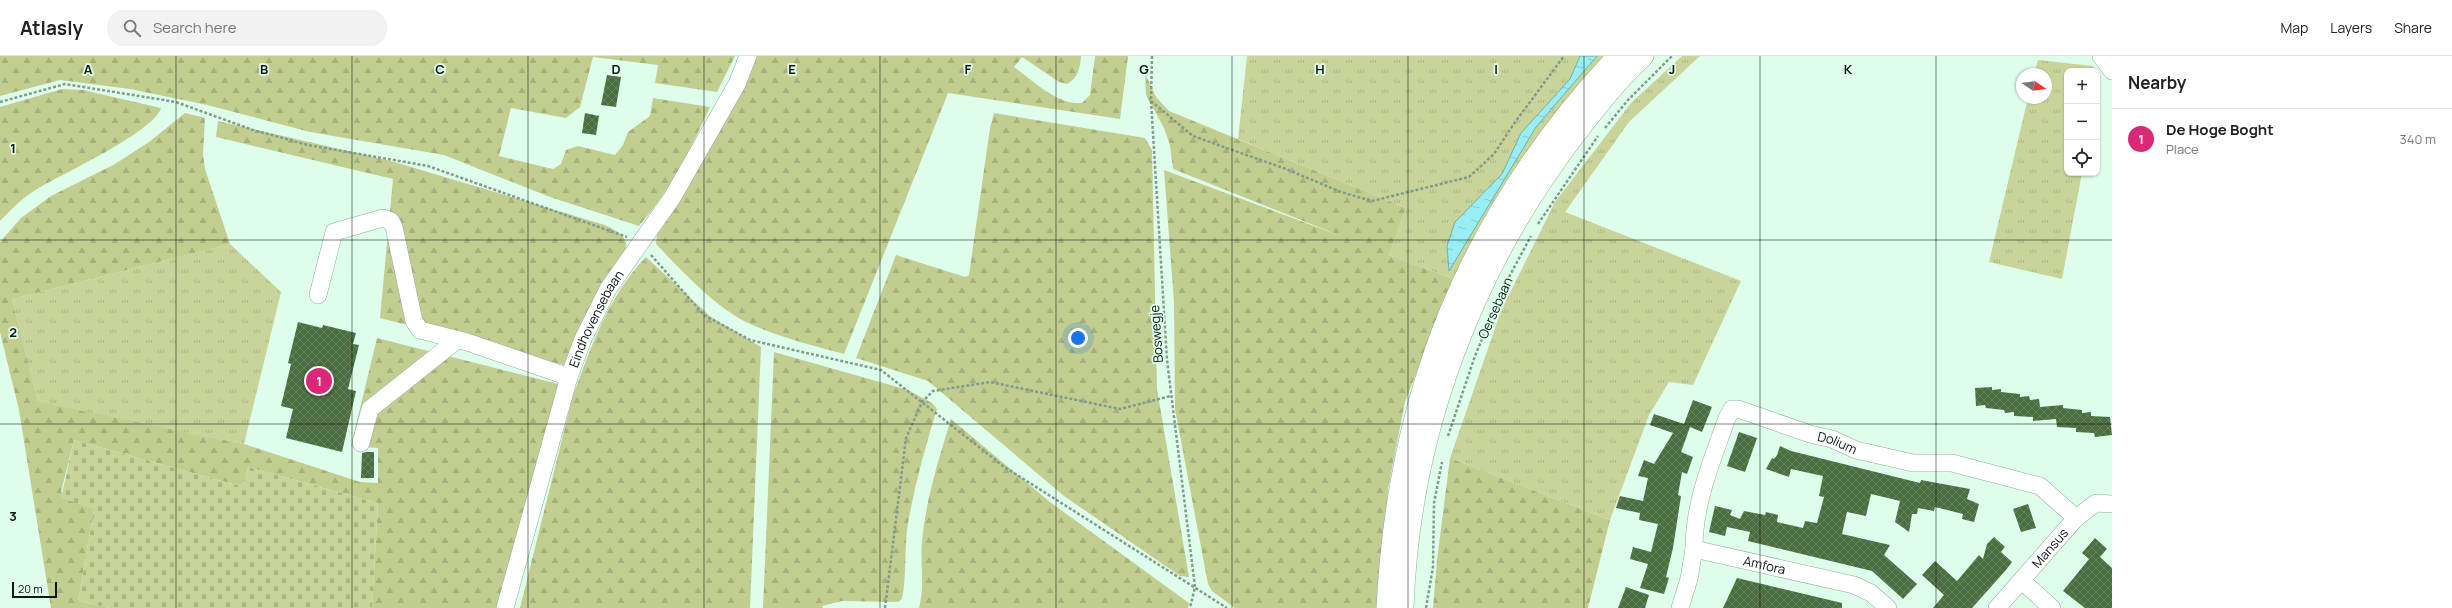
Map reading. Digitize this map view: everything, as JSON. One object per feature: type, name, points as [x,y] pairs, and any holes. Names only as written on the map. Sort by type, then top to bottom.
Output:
[{"type":"main road","points":[[1387,608],[1393,529],[1410,433],[1424,382],[1449,313],[1491,225],[1529,164],[1574,105],[1618,56]]},
{"type":"main road","name":"Oersebaan","points":[[1403,608],[1408,540],[1419,469],[1444,381],[1474,304],[1509,233],[1555,161],[1590,115],[1643,56]]},
{"type":"street","name":"Eindhovensebaan","points":[[505,608],[569,377],[583,339],[608,289],[672,198],[737,84],[748,56]]},
{"type":"street","points":[[2101,56],[2112,71]]},
{"type":"street","points":[[318,296],[334,232],[383,218],[391,221],[394,227],[414,321],[420,330],[457,340],[569,377]]},
{"type":"street","points":[[361,443],[370,409],[457,340]]},
{"type":"street","name":"Dolium","points":[[1694,549],[1694,525],[1706,476],[1727,418],[1732,409],[1738,409],[1810,434],[1832,439],[1856,450],[1914,463],[1952,463],[2040,486],[2076,518]]},
{"type":"street","name":"Mansus","points":[[1997,608],[2076,518],[2096,503],[2112,504]]},
{"type":"street","points":[[1680,608],[1689,579],[1694,549]]},
{"type":"street","name":"Amfora","points":[[1694,549],[1854,585],[1871,593],[1888,608]]},
{"type":"street","points":[[2022,581],[2052,608]]},
{"type":"path","name":"Boswegje","points":[[1152,56],[1151,101],[1171,396],[1195,587],[1190,608]]},
{"type":"path","points":[[1151,101],[1193,136],[1372,201],[1469,177],[1494,154],[1513,124],[1564,56]]},
{"type":"path","points":[[1535,228],[1601,132],[1628,100],[1672,56]]},
{"type":"path","points":[[0,102],[65,84],[176,102],[253,130],[308,145],[428,166],[641,243],[704,315],[750,340],[881,370],[1004,466],[1226,608]]},
{"type":"path","name":"Oersebaan","points":[[1447,440],[1490,317],[1532,234]]},
{"type":"path","points":[[885,608],[906,438],[922,402],[933,391],[990,382],[1120,409],[1171,396]]},
{"type":"path","points":[[1426,608],[1433,567],[1434,503],[1443,456]]},
{"type":"green space","points":[[0,56],[735,56],[717,92],[655,83],[658,65],[593,57],[580,107],[566,118],[511,108],[499,156],[553,169],[561,164],[566,150],[578,146],[615,155],[623,145],[628,132],[650,116],[653,98],[710,107],[679,170],[650,213],[639,226],[550,197],[444,155],[310,132],[207,105],[130,89],[60,80],[0,96]]},
{"type":"green space","points":[[747,56],[1081,56],[1080,65],[1076,76],[1067,84],[1059,82],[1022,57],[1014,67],[1055,96],[1073,103],[1082,103],[1090,95],[1095,56],[1128,56],[1120,119],[948,93],[844,354],[770,332],[746,322],[734,315],[698,287],[656,244],[657,235],[705,151]]},
{"type":"green space","points":[[1247,56],[1580,56],[1570,79],[1521,133],[1502,174],[1481,195],[1447,246],[1449,270],[1536,127],[1597,56],[1611,56],[1515,172],[1453,279],[1389,255],[1406,208],[1238,139]]},
{"type":"green space","points":[[1682,56],[1700,56],[1629,122],[1565,212],[1741,281],[1693,385],[1669,382],[1649,415],[1610,520],[1450,458],[1501,311],[1555,202],[1631,103]]},
{"type":"green space","points":[[2038,60],[2093,66],[2095,68],[2064,68],[2064,176],[2081,176],[2062,279],[1989,262],[2027,104],[2052,104],[2052,68],[2036,68]]},
{"type":"green space","points":[[1145,73],[1156,97],[1169,111],[1406,208],[1389,255],[1453,279],[1405,402],[1388,489],[1380,608],[1235,608],[1212,591],[1208,584],[1175,409],[1174,302],[1164,170],[1346,238],[1173,169],[1170,145],[1164,128],[1146,95]]},
{"type":"green space","points":[[62,89],[83,90],[161,108],[155,118],[142,129],[106,152],[32,192],[0,221],[0,107]]},
{"type":"green space","points":[[185,113],[205,118],[203,154],[205,169],[230,244],[12,299],[38,402],[244,444],[360,482],[378,483],[378,448],[351,446],[377,338],[558,384],[500,608],[372,608],[378,503],[248,467],[245,481],[240,486],[74,440],[61,492],[94,509],[78,601],[109,608],[51,608],[19,410],[0,332],[0,242],[21,218],[51,196],[115,164],[149,142]]},
{"type":"green space","points":[[994,113],[1145,138],[1152,150],[1157,389],[1189,577],[1180,576],[1064,496],[928,381],[856,358],[896,255],[965,277],[969,275],[990,128]]},
{"type":"green space","points":[[218,121],[391,161],[605,225],[621,234],[626,241],[626,250],[576,336],[564,365],[380,318],[393,179],[216,137]]},
{"type":"green space","points":[[230,244],[281,292],[244,444],[38,403],[12,299]]},
{"type":"green space","points":[[646,257],[711,317],[761,347],[750,608],[520,608],[572,399],[593,342],[611,306],[633,272]]},
{"type":"green space","points":[[774,352],[908,390],[932,403],[937,409],[928,437],[911,508],[907,532],[904,590],[902,599],[898,602],[842,601],[822,606],[823,608],[763,608]]},
{"type":"green space","points":[[951,419],[1050,502],[1189,603],[1188,608],[919,608],[922,592],[922,541],[924,525],[934,479]]},
{"type":"green space","points":[[74,440],[240,486],[245,481],[248,467],[378,503],[372,608],[109,608],[78,601],[94,509],[61,498]]},
{"type":"green space","points":[[1450,458],[1610,520],[1588,608],[1433,608],[1437,560]]},
{"type":"water","points":[[1580,56],[1597,56],[1536,127],[1449,271],[1447,246],[1455,222],[1502,174],[1521,133],[1570,79]]},
{"type":"building","points":[[607,75],[621,77],[616,107],[601,105]]},
{"type":"building","points":[[585,113],[599,116],[596,135],[582,133]]},
{"type":"building","points":[[298,322],[322,328],[323,325],[356,333],[353,344],[359,345],[348,389],[356,391],[342,452],[286,438],[293,409],[281,406],[291,364],[288,363]]},
{"type":"building","points":[[1992,387],[1992,390],[2001,389],[2001,392],[2020,394],[2020,397],[2029,396],[2030,400],[2039,399],[2040,407],[2063,405],[2063,408],[2082,410],[2082,413],[2091,412],[2091,416],[2110,417],[2112,435],[2095,437],[2094,433],[2076,432],[2076,428],[2057,427],[2056,419],[2033,421],[2033,417],[2014,416],[2014,412],[2005,413],[2004,410],[1986,408],[1985,405],[1976,406],[1975,388]]},
{"type":"building","points":[[1693,400],[1712,407],[1702,432],[1690,427],[1681,452],[1693,457],[1687,474],[1682,472],[1678,495],[1681,496],[1673,548],[1666,577],[1669,578],[1664,594],[1640,588],[1648,564],[1630,559],[1633,547],[1651,552],[1658,524],[1639,520],[1640,513],[1616,508],[1620,496],[1643,501],[1648,478],[1638,476],[1644,460],[1654,464],[1673,433],[1650,425],[1654,414],[1684,424]]},
{"type":"building","points":[[1739,432],[1757,438],[1745,472],[1727,466]]},
{"type":"building","points":[[1780,446],[1791,451],[1920,483],[1921,480],[1970,489],[1967,499],[1979,504],[1974,522],[1962,519],[1963,514],[1935,507],[1934,511],[1918,508],[1917,514],[1912,514],[1909,532],[1895,522],[1900,501],[1871,494],[1866,516],[1847,512],[1842,534],[1890,545],[1884,555],[1917,584],[1903,599],[1872,571],[1748,541],[1750,532],[1727,527],[1725,536],[1709,532],[1715,506],[1732,510],[1730,515],[1740,519],[1744,511],[1765,515],[1766,512],[1778,515],[1777,522],[1803,528],[1805,521],[1817,523],[1824,497],[1819,496],[1823,476],[1791,469],[1789,477],[1766,469],[1772,458],[1774,459],[1777,455]]},
{"type":"building","points":[[374,452],[374,478],[361,478],[362,453]]},
{"type":"building","points":[[2028,504],[2036,528],[2021,532],[2013,509]]},
{"type":"building","points":[[1994,537],[2005,547],[2001,552],[2012,562],[2006,570],[1972,608],[1933,608],[1944,595],[1922,575],[1935,561],[1957,581],[1979,555],[1983,559],[1987,544]]},
{"type":"building","points":[[2095,538],[2107,549],[2100,557],[2112,568],[2112,608],[2085,608],[2063,591],[2089,559],[2082,553]]},
{"type":"building","points":[[1737,578],[1842,603],[1842,608],[1723,608]]},
{"type":"building","points":[[1626,587],[1649,595],[1645,608],[1618,608]]},
{"type":"place","name":"De Hoge Boght","points":[[319,381]]}]
